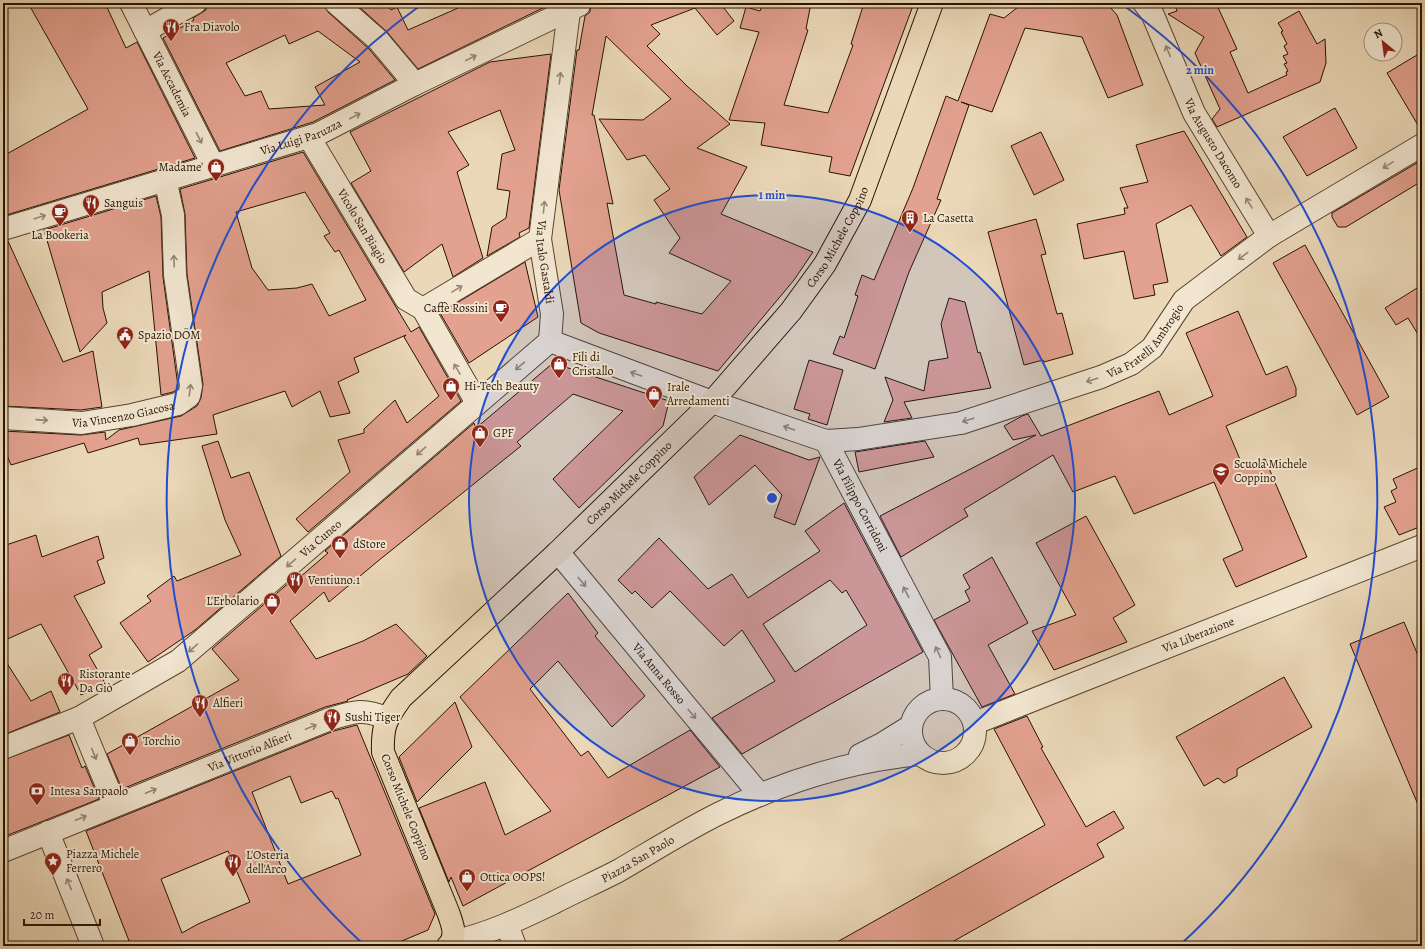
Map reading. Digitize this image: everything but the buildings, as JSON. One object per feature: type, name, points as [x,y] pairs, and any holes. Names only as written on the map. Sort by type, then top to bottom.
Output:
[{"type":"main road","name":"Corso Michele Coppino","points":[[450,944],[454,936],[448,912],[382,752],[382,737],[386,718],[402,698],[558,552],[712,402],[791,311],[825,264],[860,200],[932,3]]},
{"type":"street","name":"Via Accademia","points":[[131,3],[213,165]]},
{"type":"street","points":[[336,3],[378,40],[415,84]]},
{"type":"street","name":"Via Augusto Dacomo","points":[[1144,3],[1152,13],[1194,113],[1269,236]]},
{"type":"street","points":[[145,31],[192,5]]},
{"type":"street","name":"Via Luigi Paruzza","points":[[3,229],[318,134],[415,84],[575,7]]},
{"type":"street","name":"Via Italo Gastaldi","points":[[550,341],[552,314],[540,238],[575,7]]},
{"type":"street","name":"Vicolo San Biagio","points":[[309,137],[406,299],[423,309],[477,403]]},
{"type":"street","name":"Via Fratelli Ambrogio","points":[[826,441],[858,439],[961,423],[1101,377],[1131,364],[1152,348],[1184,300],[1269,236],[1422,145]]},
{"type":"street","name":"Via Vincenzo Giacosa","points":[[3,418],[82,423],[132,415],[171,406],[178,404],[189,396],[191,386],[175,275],[172,215],[165,179]]},
{"type":"street","points":[[423,309],[540,238]]},
{"type":"street","points":[[550,341],[712,402],[826,441]]},
{"type":"street","name":"Via Cuneo","points":[[3,748],[79,718],[178,661],[550,341]]},
{"type":"street","name":"Via Filippo Corridoni","points":[[826,441],[940,657],[942,689]]},
{"type":"street","name":"Via Liberazione","points":[[975,723],[1422,546]]},
{"type":"street","name":"Via Anna Rosso","points":[[558,552],[760,795]]},
{"type":"street","points":[[911,726],[912,740],[919,754],[932,761],[942,764],[959,759],[972,746],[975,734],[975,723],[967,709],[942,689]]},
{"type":"street","name":"Piazza San Paolo","points":[[823,773],[882,744],[911,726],[920,709],[931,701],[942,689]]},
{"type":"street","name":"Via Vittorio Alfieri","points":[[115,805],[330,719],[359,711],[371,712],[386,718]]},
{"type":"street","points":[[3,851],[115,805],[79,718]]},
{"type":"street","name":"Piazza San Paolo","points":[[450,944],[507,926],[616,872],[718,814],[760,795],[823,773],[889,757],[919,754]]},
{"type":"street","points":[[48,832],[94,946]]},
{"type":"street","points":[[507,926],[515,946]]},
{"type":"place","name":"Fra Diavolo","points":[[171,42]]},
{"type":"place","name":"Madame'","points":[[216,182]]},
{"type":"place","name":"Sanguis","points":[[91,218]]},
{"type":"place","name":"La Bookeria","points":[[60,227]]},
{"type":"place","name":"La Casetta","points":[[910,233]]},
{"type":"place","name":"Caffè Rossini","points":[[501,323]]},
{"type":"place","name":"Spazio DÖM","points":[[125,350]]},
{"type":"place","name":"Fili di Cristallo","points":[[559,379]]},
{"type":"place","name":"Hi-Tech Beauty","points":[[451,401]]},
{"type":"place","name":"Irale Arredamenti","points":[[654,409]]},
{"type":"place","name":"GPF","points":[[480,448]]},
{"type":"place","name":"Scuola Michele Coppino","points":[[1221,486]]},
{"type":"place","name":"dStore","points":[[340,559]]},
{"type":"place","name":"Ventiuno.1","points":[[295,595]]},
{"type":"place","name":"L'Erbolario","points":[[272,616]]},
{"type":"place","name":"Ristorante Da Giò","points":[[66,696]]},
{"type":"place","name":"Alfieri","points":[[200,718]]},
{"type":"place","name":"Sushi Tiger","points":[[332,732]]},
{"type":"place","name":"Torchio","points":[[130,756]]},
{"type":"place","name":"Intesa Sanpaolo","points":[[37,806]]},
{"type":"place","name":"Piazza Michele Ferrero","points":[[53,876]]},
{"type":"place","name":"L'Osteria dell'Arco","points":[[233,877]]},
{"type":"place","name":"Ottica OOPS!","points":[[467,892]]}]
